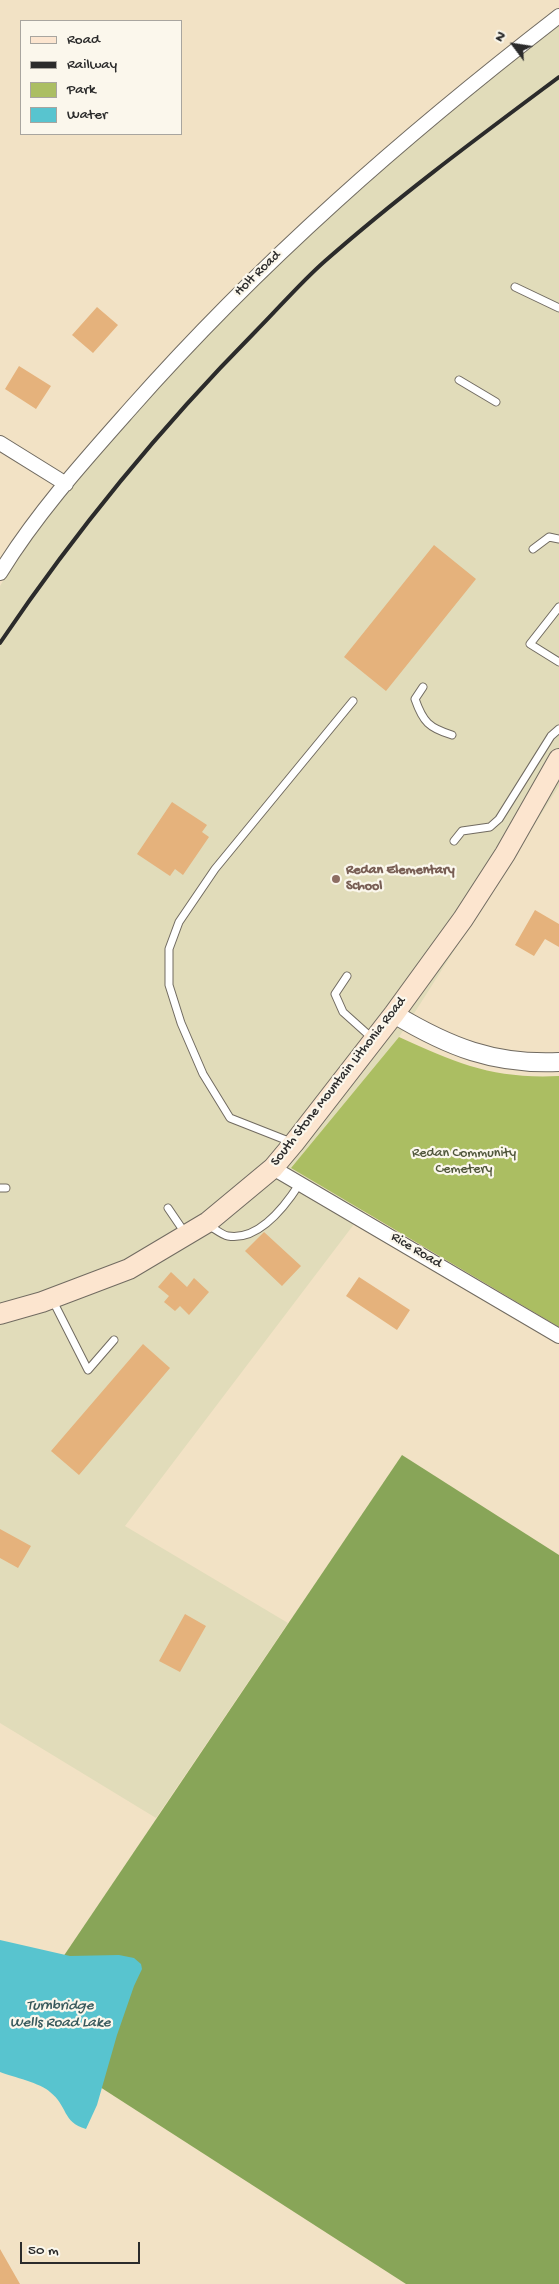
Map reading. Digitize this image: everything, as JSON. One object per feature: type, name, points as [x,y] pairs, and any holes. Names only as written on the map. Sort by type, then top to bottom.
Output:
[{"type":"main road","name":"South Stone Mountain Lithonia Road","points":[[0,1314],[52,1298],[129,1269],[205,1224],[273,1168],[394,1014],[468,911],[505,854],[559,759]]},
{"type":"street","name":"Holt Road","points":[[0,573],[22,537],[66,484],[163,371],[246,285],[333,202],[427,120],[559,16]]},
{"type":"street","points":[[0,443],[66,484]]},
{"type":"street","points":[[394,1014],[427,1034],[464,1050],[498,1058],[538,1063],[559,1062]]},
{"type":"street","name":"Rice Road","points":[[273,1168],[559,1336]]},
{"type":"lane","points":[[515,287],[559,308]]},
{"type":"lane","points":[[459,380],[496,402]]},
{"type":"lane","points":[[533,549],[549,537],[559,539]]},
{"type":"lane","points":[[559,607],[530,644],[559,662]]},
{"type":"lane","points":[[423,687],[415,699],[422,719],[437,731],[452,735]]},
{"type":"lane","points":[[294,1143],[230,1118],[203,1074],[181,1023],[169,985],[169,949],[179,922],[215,868],[353,701]]},
{"type":"lane","points":[[454,841],[462,831],[490,827],[499,819],[551,736],[559,729]]},
{"type":"lane","points":[[347,976],[336,994],[343,1012],[374,1040]]},
{"type":"lane","points":[[205,1224],[228,1236],[248,1234],[267,1223],[300,1183]]},
{"type":"lane","points":[[168,1208],[187,1235]]},
{"type":"lane","points":[[52,1298],[88,1370],[114,1340]]},
{"type":"shaded area","points":[[559,15],[559,786],[399,1037],[291,1168],[364,1211],[125,1526],[288,1623],[156,1818],[0,1723],[0,586],[29,538],[211,321],[363,172]]},
{"type":"green space","name":"Redan Community Cemetery","points":[[399,1037],[476,1068],[514,1075],[559,1076],[559,1327],[291,1168]]},
{"type":"green space","points":[[402,1455],[559,1555],[559,2284],[406,2284],[13,2031]]},
{"type":"water","name":"Turnbridge Wells Road Lake","points":[[0,1940],[70,1956],[119,1955],[134,1958],[141,1964],[142,1969],[117,2035],[97,2105],[86,2129],[78,2126],[69,2118],[56,2097],[46,2089],[0,2072]]},
{"type":"building","points":[[97,307],[118,325],[93,353],[72,335]]},
{"type":"building","points":[[19,366],[51,386],[36,409],[5,389]]},
{"type":"building","points":[[434,545],[476,579],[386,691],[344,657]]},
{"type":"building","points":[[172,802],[207,825],[202,832],[209,837],[183,875],[175,869],[170,876],[137,854]]},
{"type":"building","points":[[535,910],[559,924],[559,947],[545,939],[534,956],[515,945]]},
{"type":"building","points":[[264,1232],[301,1266],[282,1286],[245,1251]]},
{"type":"building","points":[[171,1272],[187,1287],[194,1278],[209,1292],[189,1315],[180,1306],[175,1311],[164,1302],[169,1296],[158,1287]]},
{"type":"building","points":[[359,1277],[410,1310],[397,1330],[346,1296]]},
{"type":"building","points":[[143,1344],[170,1368],[79,1475],[51,1451]]},
{"type":"building","points":[[0,1529],[31,1546],[18,1568],[0,1558]]},
{"type":"building","points":[[185,1614],[206,1626],[180,1672],[159,1661]]},
{"type":"building","points":[[0,2249],[20,2284],[0,2284]]},
{"type":"railway","points":[[0,643],[58,561],[152,443],[220,368],[298,287],[325,261],[440,166],[559,77]]},
{"type":"place","name":"Redan Elementary School","points":[[336,879]]}]
